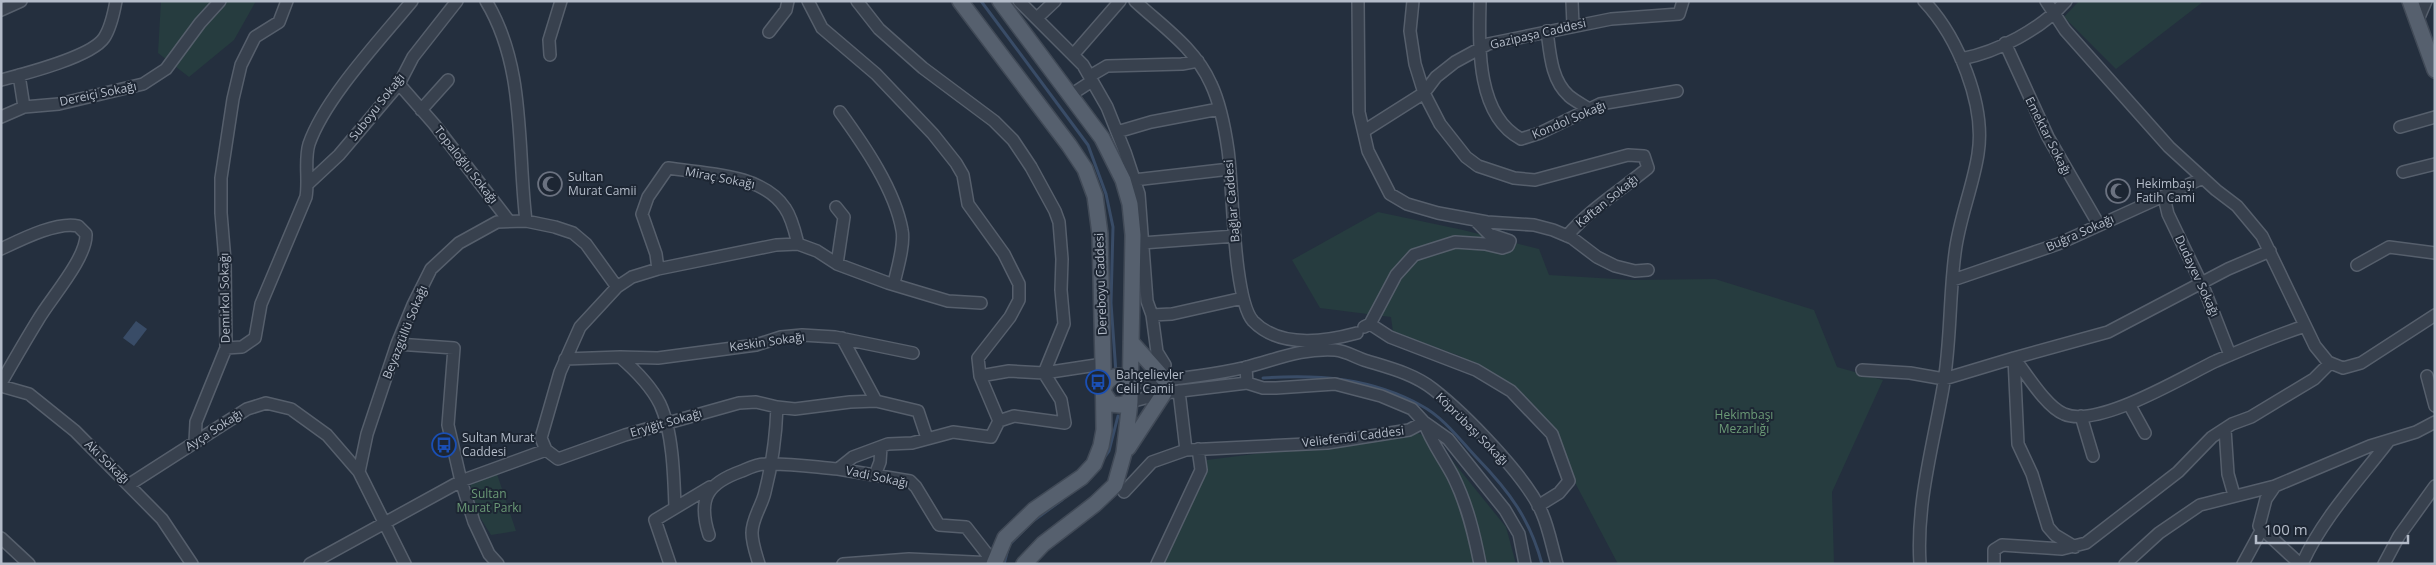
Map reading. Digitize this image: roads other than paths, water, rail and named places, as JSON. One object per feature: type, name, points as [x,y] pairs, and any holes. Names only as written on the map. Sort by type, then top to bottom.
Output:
[{"type":"main road","name":"Dereboyu Caddesi","points":[[960,1],[1070,145],[1085,169],[1095,196],[1100,234],[1104,430],[1101,446],[1094,464],[1082,477],[1034,510],[1005,538],[994,563]]},
{"type":"main road","points":[[1000,1],[1102,138],[1113,157],[1123,180],[1130,204],[1133,235],[1130,402],[1124,453],[1115,485],[1095,504],[1043,544],[1024,564]]},
{"type":"main road","points":[[2410,1],[2435,70]]},
{"type":"main road","points":[[1124,453],[1165,379],[1131,342]]},
{"type":"main road","points":[[1130,402],[1115,405],[1107,400],[1103,392],[1106,382],[1114,377],[1123,377],[1131,383]]},
{"type":"street","points":[[1,10],[22,1]]},
{"type":"street","points":[[1,80],[19,76],[84,53],[104,38],[116,1]]},
{"type":"street","name":"Dereiçi Sokağı","points":[[1,117],[24,107],[68,102],[143,84],[166,69],[200,23],[220,1]]},
{"type":"street","name":"Demirkol Sokağı","points":[[195,442],[196,422],[226,348],[225,261],[221,178],[241,65],[255,36],[278,22],[287,1]]},
{"type":"street","points":[[226,348],[242,347],[254,338],[261,304],[306,197],[309,145],[320,120],[335,96],[412,1]]},
{"type":"street","name":"Suboyu Sokağı","points":[[308,183],[339,155],[399,84],[414,57],[457,1]]},
{"type":"street","points":[[486,1],[495,16],[508,54],[514,85],[520,132],[526,220]]},
{"type":"street","points":[[550,55],[549,40],[561,1]]},
{"type":"street","points":[[769,32],[786,10],[788,1]]},
{"type":"street","points":[[808,1],[822,28],[876,74],[933,134],[956,163],[963,175],[968,204],[1004,254],[1018,284],[1018,300],[1010,316],[978,358],[980,376],[999,421],[992,437],[953,432],[881,447],[853,457],[838,469]]},
{"type":"street","points":[[857,1],[879,29],[923,68],[994,120],[1013,140],[1031,167],[1054,211],[1059,222],[1064,324],[1044,373]]},
{"type":"street","points":[[1019,1],[1083,65],[1107,107],[1139,194],[1147,301],[1152,315],[1157,352],[1165,379],[1130,402]]},
{"type":"street","points":[[1037,18],[1055,1]]},
{"type":"street","points":[[1073,55],[1120,1]]},
{"type":"street","name":"Bağlar Caddesi","points":[[1135,1],[1182,42],[1198,61],[1211,83],[1228,150],[1235,236],[1243,298],[1244,305],[1252,320],[1266,332],[1284,339],[1334,339],[1357,333]]},
{"type":"street","points":[[1358,1],[1359,112],[1375,167],[1390,194],[1406,204],[1475,220],[1534,225],[1567,236],[1597,257],[1615,266],[1635,271],[1648,270]]},
{"type":"street","points":[[1413,1],[1410,31],[1415,64],[1424,92]]},
{"type":"street","name":"Kondol Sokağı","points":[[1480,1],[1479,49],[1490,101],[1500,122],[1509,133],[1521,139],[1540,133],[1600,104],[1677,91]]},
{"type":"street","points":[[1572,1],[1573,25]]},
{"type":"street","name":"Gazipaşa Caddesi","points":[[1364,131],[1424,92],[1436,77],[1455,62],[1488,44],[1573,25],[1611,19],[1679,14],[1683,1]]},
{"type":"street","points":[[1920,564],[1921,510],[1950,335],[1955,252],[1978,153],[1978,122],[1968,77],[1954,43],[1924,1]]},
{"type":"street","points":[[2046,1],[2065,30],[2169,147],[2237,206],[2262,236],[2315,346],[2330,363],[2343,368],[2361,363],[2435,315]]},
{"type":"street","points":[[1961,59],[1982,55],[2005,43],[2054,14],[2066,1]]},
{"type":"street","points":[[2417,22],[2426,1]]},
{"type":"street","points":[[1547,31],[1551,64],[1558,79],[1568,96],[1589,109]]},
{"type":"street","name":"Emektar Sokağı","points":[[2005,43],[2022,85],[2048,137],[2076,189],[2099,225]]},
{"type":"street","points":[[1069,96],[1107,66],[1182,64],[1198,61]]},
{"type":"street","points":[[19,76],[24,107]]},
{"type":"street","points":[[421,110],[448,80]]},
{"type":"street","name":"Topaloğlu Sokağı","points":[[399,84],[509,221]]},
{"type":"street","name":"Kaftan Sokağı","points":[[1424,92],[1440,124],[1466,157],[1478,166],[1514,178],[1535,180],[1628,155],[1644,156],[1648,168],[1603,201],[1578,223],[1567,236]]},
{"type":"street","points":[[1117,132],[1151,122],[1219,109]]},
{"type":"street","points":[[840,112],[865,146],[888,190],[903,232],[894,284]]},
{"type":"street","points":[[2400,127],[2435,117]]},
{"type":"street","points":[[2403,172],[2435,164]]},
{"type":"street","name":"Miraç Sokağı","points":[[658,269],[656,254],[642,214],[648,197],[668,168],[744,181],[768,191],[786,208],[791,218],[798,244]]},
{"type":"street","points":[[1134,180],[1230,169]]},
{"type":"street","name":"Buğra Sokağı","points":[[1953,280],[2058,244],[2203,178]]},
{"type":"street","name":"Dudayev Sokağı","points":[[2164,197],[2168,214],[2201,283],[2230,355]]},
{"type":"street","points":[[836,207],[844,217],[837,264]]},
{"type":"street","name":"Beyazgüllü Sokağı","points":[[359,472],[367,434],[397,344],[413,305],[432,269],[459,244],[497,222],[526,220],[573,233],[595,254],[618,287]]},
{"type":"street","points":[[1344,351],[1357,333],[1370,324],[1396,275],[1414,255],[1455,242],[1485,244],[1502,248],[1508,246],[1510,241],[1489,234],[1475,220]]},
{"type":"street","points":[[1,249],[36,234],[66,225],[78,226],[86,234],[86,242],[75,263],[38,319],[1,385]]},
{"type":"street","points":[[1142,243],[1235,236]]},
{"type":"street","points":[[310,564],[461,481],[546,450],[541,438],[560,372],[580,327],[618,287],[632,277],[658,269],[776,245],[798,244],[817,251],[837,264],[894,284],[948,301],[982,303]]},
{"type":"street","points":[[2357,265],[2389,247],[2435,253]]},
{"type":"street","points":[[1862,370],[1910,373],[1944,379],[2108,332],[2142,316],[2201,283],[2270,251]]},
{"type":"street","points":[[1152,315],[1172,314],[1243,298]]},
{"type":"street","points":[[1370,324],[1390,337],[1476,370],[1511,391],[1536,416],[1552,434],[1569,481],[1559,493],[1538,506]]},
{"type":"street","points":[[2014,358],[2051,404],[2063,414],[2081,416],[2097,414],[2129,404],[2169,387],[2260,341],[2305,326]]},
{"type":"street","name":"Keskin Sokağı","points":[[565,359],[658,358],[756,345],[781,337],[802,335],[842,338],[914,353]]},
{"type":"street","points":[[842,338],[876,401]]},
{"type":"street","points":[[397,344],[454,348],[448,426],[461,481],[474,522],[489,554],[498,564]]},
{"type":"street","name":"Köprübaşı Sokağı","points":[[1131,383],[1246,367],[1295,352],[1344,351],[1361,359],[1405,373],[1432,388],[1467,421],[1527,486],[1538,506],[1557,564]]},
{"type":"street","points":[[620,357],[648,387],[660,405],[673,468],[675,508]]},
{"type":"street","points":[[2014,358],[2018,444],[2032,474],[2048,527],[2055,535],[2074,547]]},
{"type":"street","points":[[1994,564],[1994,550],[2002,545],[2039,549],[2074,547],[2095,537],[2178,472],[2212,438],[2224,429],[2268,408],[2314,380],[2330,363]]},
{"type":"street","points":[[980,376],[1009,371],[1044,373],[1103,364]]},
{"type":"street","points":[[1246,367],[1248,383]]},
{"type":"street","points":[[999,421],[1014,416],[1022,416],[1065,423],[1061,400],[1044,373]]},
{"type":"street","points":[[2427,376],[2435,406]]},
{"type":"street","name":"Köprübaşı Sokağı","points":[[1165,379],[1179,391],[1248,383],[1262,388],[1335,384],[1389,399],[1412,409],[1424,422],[1448,439],[1505,510],[1519,534],[1525,564]]},
{"type":"street","name":"Akı Sokağı","points":[[1,385],[29,394],[75,431],[130,484],[162,519],[192,564]]},
{"type":"street","points":[[1157,564],[1201,470],[1192,450],[1179,391]]},
{"type":"street","name":"Eryiğit Sokağı","points":[[546,450],[558,458],[625,435],[739,402],[756,402],[795,409],[850,402],[876,401],[918,411],[927,438]]},
{"type":"street","name":"Ayça Sokağı","points":[[130,484],[247,409],[266,402],[290,409],[327,435],[359,472],[405,564]]},
{"type":"street","points":[[2129,404],[2145,433]]},
{"type":"street","points":[[758,564],[752,533],[754,518],[765,495],[776,429],[777,407]]},
{"type":"street","points":[[2081,416],[2093,456]]},
{"type":"street","points":[[1424,422],[1430,440],[1453,476],[1472,523],[1480,564]]},
{"type":"street","name":"Veliefendi Caddesi","points":[[1124,492],[1152,462],[1192,450],[1327,443],[1409,430],[1424,422]]},
{"type":"street","points":[[2125,564],[2159,533],[2200,505],[2275,486],[2370,446],[2416,432],[2435,422]]},
{"type":"street","points":[[2224,429],[2228,474],[2234,495]]},
{"type":"street","points":[[2275,486],[2266,499],[2258,526],[2301,564],[2310,546],[2334,510],[2388,442]]},
{"type":"street","points":[[875,475],[880,462],[881,447]]},
{"type":"street","name":"Vadi Sokağı","points":[[670,564],[655,520],[730,475],[763,464],[838,469],[910,481],[916,487],[939,525],[966,527],[994,563]]},
{"type":"street","points":[[709,535],[705,522],[706,494],[712,486]]},
{"type":"street","points":[[2384,564],[2399,536],[2435,486]]},
{"type":"street","points":[[2243,564],[2262,529]]},
{"type":"street","points":[[1,538],[30,564]]},
{"type":"street","points":[[843,564],[869,562],[994,563]]},
{"type":"water","points":[[136,321],[147,329],[134,346],[123,338]]},
{"type":"waterway","points":[[981,1],[1088,145],[1106,194],[1113,227],[1111,303],[1116,373]]},
{"type":"waterway","points":[[1263,378],[1304,377],[1344,380],[1384,389],[1430,411],[1451,430],[1499,482],[1517,506],[1525,519],[1542,564]]},
{"type":"waterway","points":[[1102,461],[1109,451],[1118,416]]},
{"type":"waterway","points":[[1033,521],[1062,500]]},
{"type":"waterway","points":[[1004,564],[1009,545],[1029,525]]},
{"type":"place","name":"Sultan Murat Camii","points":[[550,184]]},
{"type":"place","name":"Hekimbaşı Fatih Cami","points":[[2118,191]]},
{"type":"place","name":"Bahçelievler Celil Camii","points":[[1098,382]]},
{"type":"place","name":"Sultan Murat Caddesi","points":[[444,445]]},
{"type":"park label","name":"Hekimbaşı Mezarlığı","points":[[1744,422]]},
{"type":"park label","name":"Sultan Murat Parkı","points":[[489,501]]}]
